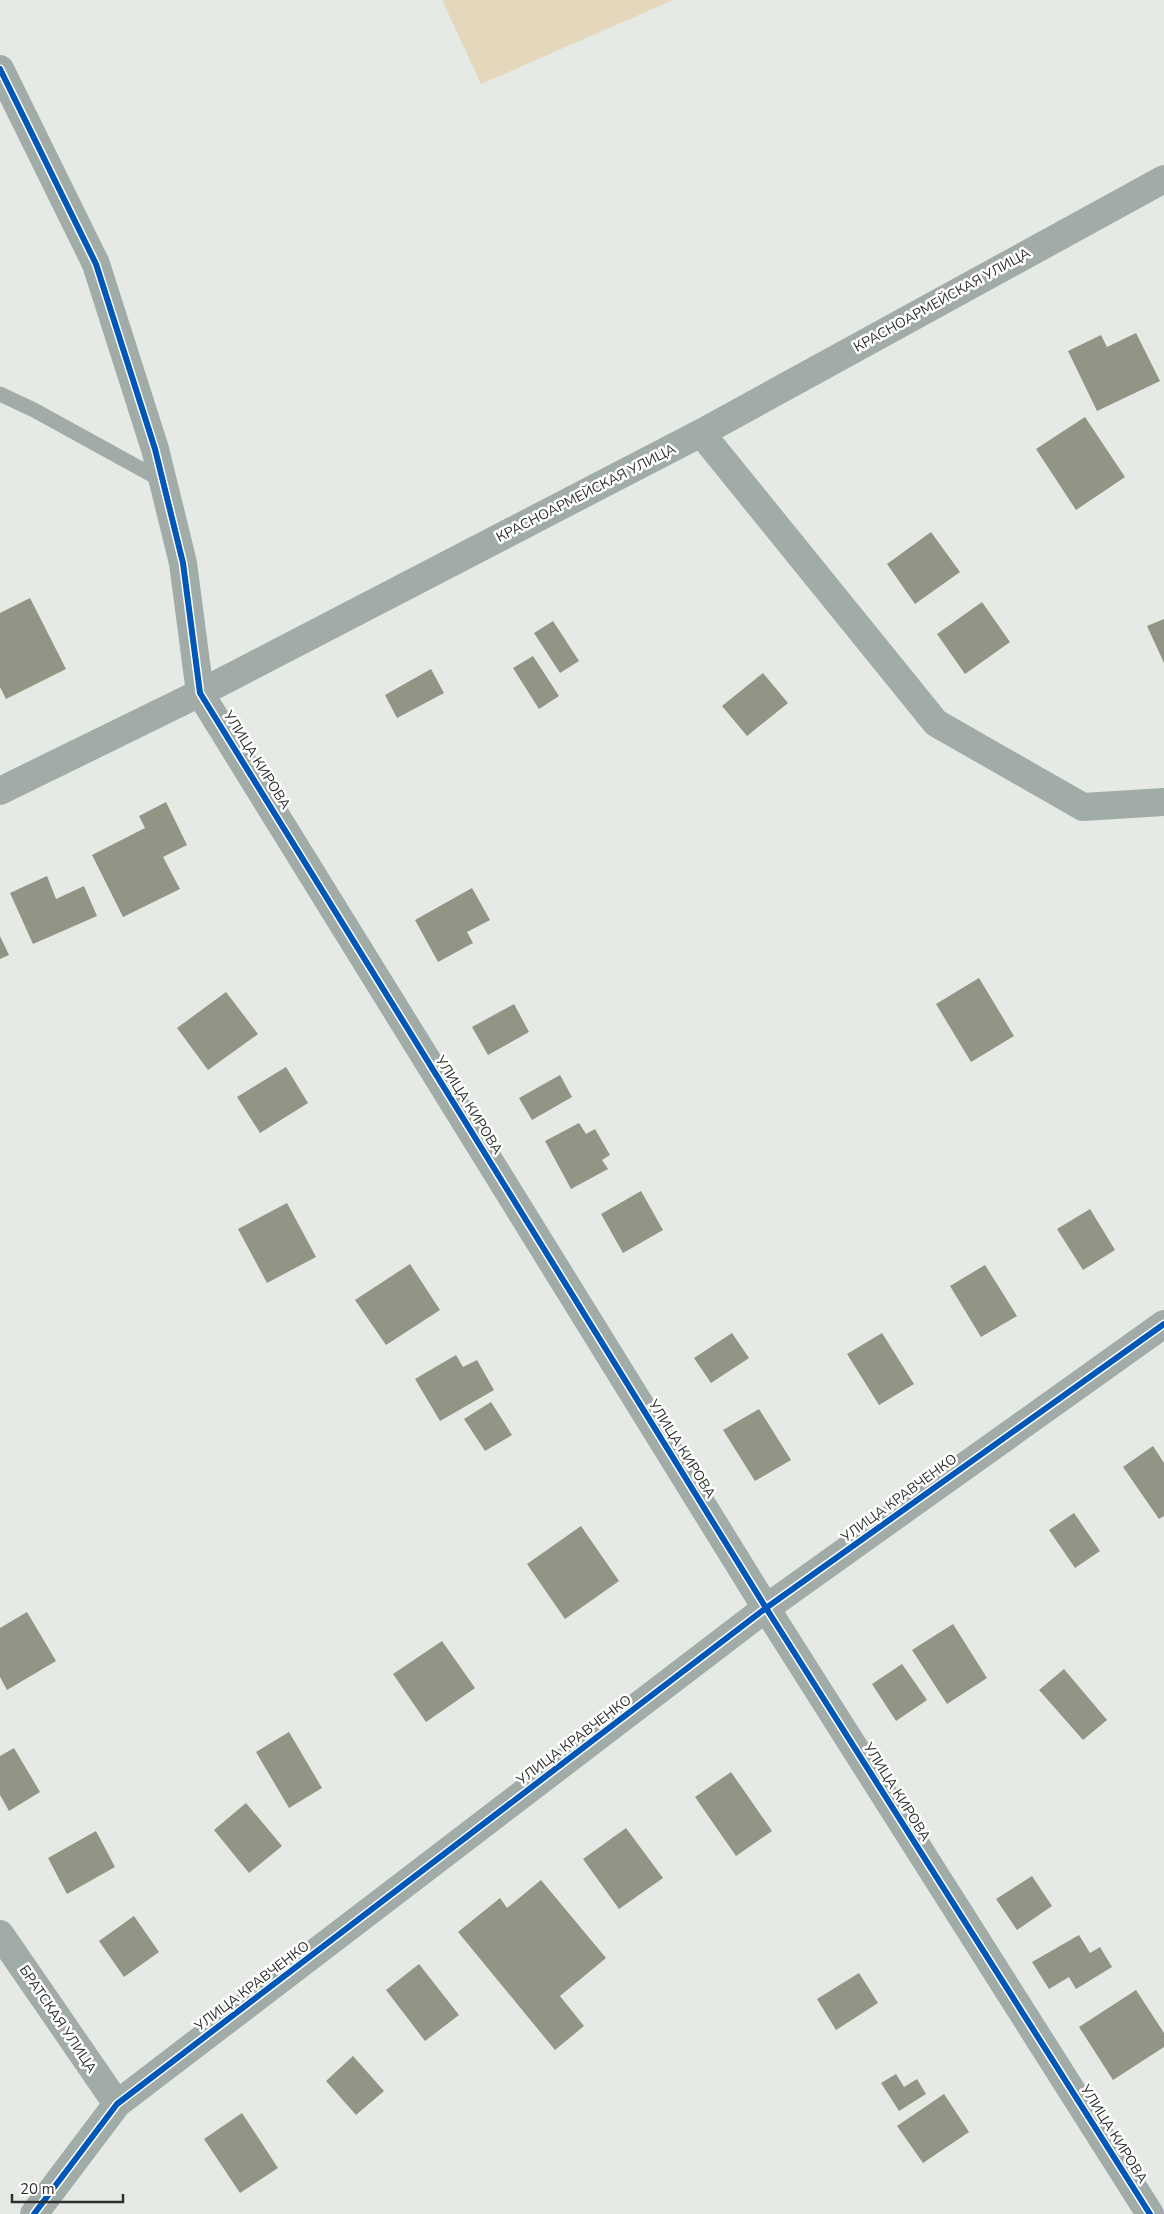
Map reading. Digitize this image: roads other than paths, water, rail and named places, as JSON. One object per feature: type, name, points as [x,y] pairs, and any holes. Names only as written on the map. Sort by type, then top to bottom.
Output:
[{"type":"street","points":[[0,69],[96,264],[155,449],[183,563],[200,693]]},
{"type":"street","name":"КРАСНОАРМЕЙСКАЯ УЛИЦА","points":[[0,791],[200,693],[701,433],[1164,179]]},
{"type":"street","points":[[701,433],[936,723],[1084,807],[1164,802]]},
{"type":"street","name":"УЛИЦА КИРОВА","points":[[200,693],[766,1608],[1150,2214]]},
{"type":"street","name":"УЛИЦА КРАВЧЕНКО","points":[[34,2214],[117,2104],[766,1608],[1164,1324]]},
{"type":"street","name":"БРАТСКАЯ УЛИЦА","points":[[0,1934],[117,2104]]},
{"type":"lane","points":[[0,394],[34,410],[163,481]]}]
